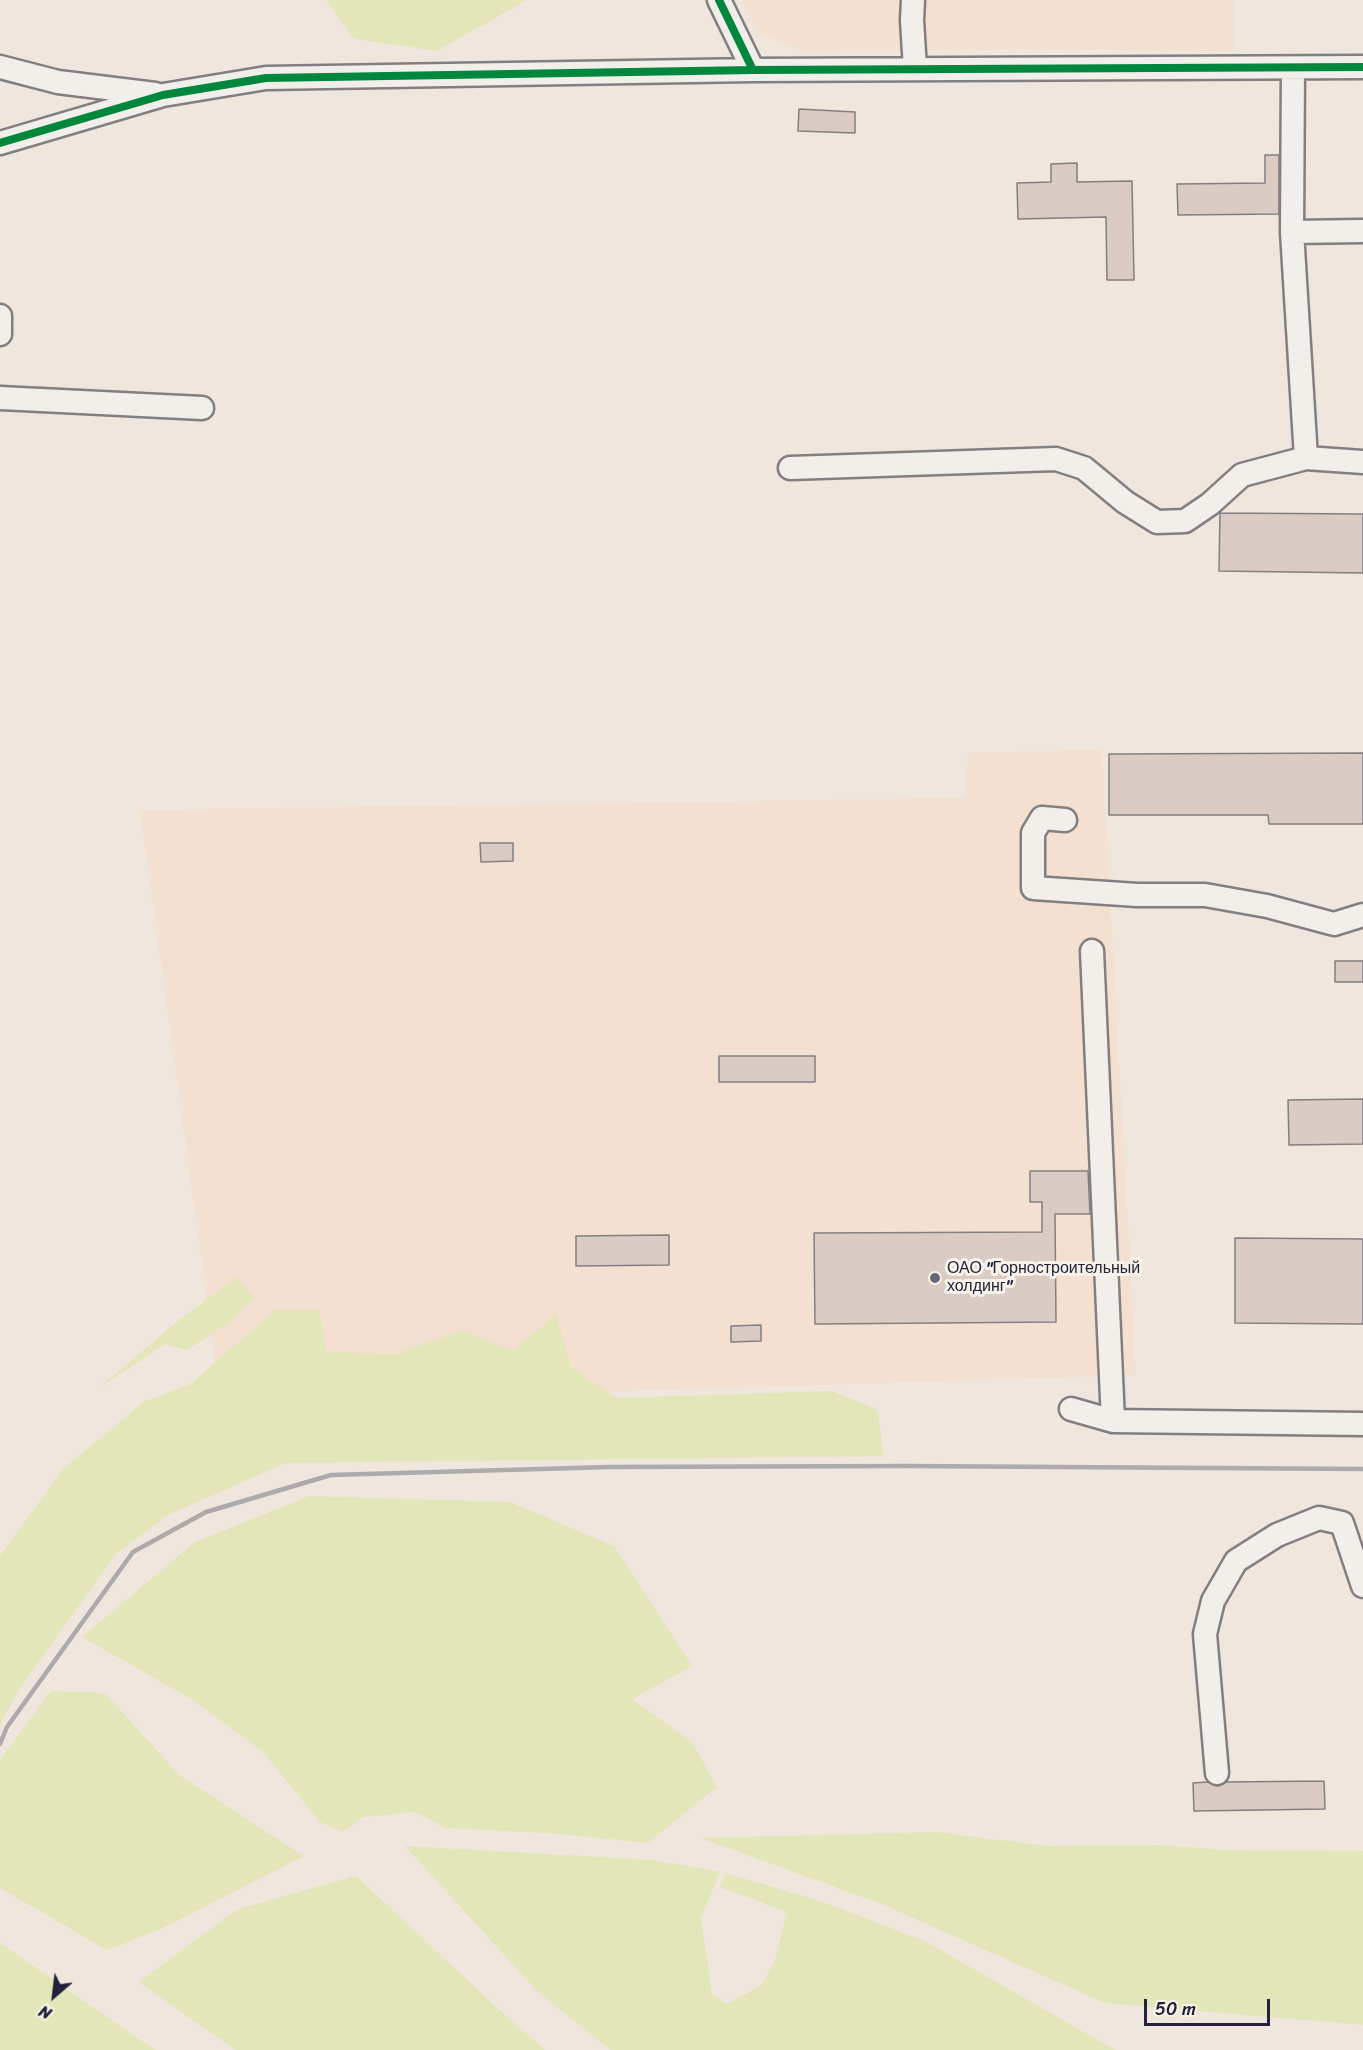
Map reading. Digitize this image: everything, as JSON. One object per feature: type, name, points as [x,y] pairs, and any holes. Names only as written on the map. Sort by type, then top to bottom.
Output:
[{"type":"street","points":[[719,0],[753,69]]},
{"type":"street","points":[[913,0],[915,69]]},
{"type":"street","points":[[0,67],[58,82],[163,95]]},
{"type":"street","points":[[0,142],[163,95],[266,78],[753,69],[1363,67]]},
{"type":"street","points":[[1293,68],[1292,232],[1306,458]]},
{"type":"street","points":[[1292,232],[1363,231]]},
{"type":"street","points":[[0,316],[0,334]]},
{"type":"street","points":[[0,399],[202,408]]},
{"type":"street","points":[[790,468],[1056,459],[1084,468],[1125,502],[1157,522],[1185,521],[1210,504],[1242,475],[1306,458],[1363,462]]},
{"type":"street","points":[[1065,820],[1042,819],[1033,833],[1033,888],[1137,895],[1205,895],[1267,906],[1334,924],[1363,915]]},
{"type":"street","points":[[1092,951],[1113,1421]]},
{"type":"street","points":[[1071,1409],[1113,1421],[1363,1424]]},
{"type":"street","points":[[1217,1773],[1205,1634],[1213,1600],[1236,1561],[1277,1534],[1319,1518],[1342,1523],[1363,1586]]},
{"type":"shaded area","points":[[741,0],[1233,0],[1234,51],[1023,49],[803,52],[757,32]]},
{"type":"shaded area","points":[[1102,750],[1136,1375],[221,1404],[140,810],[965,798],[968,753]]},
{"type":"green space","points":[[326,0],[527,0],[437,51],[354,39]]},
{"type":"green space","points":[[237,1277],[254,1298],[228,1323],[187,1350],[165,1344],[96,1390],[178,1321]]},
{"type":"green space","points":[[275,1310],[320,1310],[326,1352],[395,1354],[462,1331],[513,1351],[556,1314],[571,1367],[617,1398],[832,1391],[878,1410],[883,1456],[286,1463],[168,1515],[116,1554],[18,1691],[0,1725],[0,1556],[64,1468],[145,1401],[191,1384]]},
{"type":"green space","points":[[309,1496],[510,1502],[614,1546],[692,1666],[632,1699],[692,1742],[717,1787],[648,1843],[548,1833],[445,1828],[416,1812],[363,1817],[343,1832],[320,1822],[263,1752],[193,1700],[82,1637],[195,1542]]},
{"type":"green space","points":[[51,1691],[105,1693],[179,1775],[304,1856],[159,1930],[107,1950],[0,1888],[0,1760]]},
{"type":"green space","points":[[935,1832],[1048,1846],[1159,1845],[1224,1850],[1363,1851],[1363,2025],[1105,2003],[884,1905],[701,1838]]},
{"type":"green space","points":[[405,1846],[653,1860],[720,1872],[701,1918],[712,1994],[727,2004],[762,1985],[775,1960],[787,1912],[720,1887],[726,1873],[817,1900],[925,1941],[1115,2050],[610,2050],[538,1992]]},
{"type":"green space","points":[[356,1876],[545,2050],[235,2050],[139,1982],[238,1909]]},
{"type":"green space","points":[[0,1943],[146,2044],[155,2050],[0,2050]]},
{"type":"building","points":[[799,109],[855,112],[855,133],[798,131]]},
{"type":"building","points":[[1265,155],[1279,155],[1279,214],[1178,215],[1177,184],[1265,183]]},
{"type":"building","points":[[1077,163],[1077,182],[1132,181],[1134,280],[1107,280],[1106,217],[1018,219],[1017,183],[1051,182],[1051,164]]},
{"type":"building","points":[[1220,513],[1363,514],[1363,573],[1219,571]]},
{"type":"building","points":[[1363,753],[1363,824],[1269,824],[1268,815],[1109,815],[1109,754]]},
{"type":"building","points":[[480,843],[513,843],[513,861],[481,862]]},
{"type":"building","points":[[1335,961],[1363,961],[1363,982],[1335,982]]},
{"type":"building","points":[[719,1056],[815,1056],[815,1082],[719,1082]]},
{"type":"building","points":[[1363,1099],[1363,1144],[1289,1145],[1288,1100]]},
{"type":"building","name":"ОАО \"Горностроительный холдинг\"","points":[[1030,1171],[1088,1171],[1090,1214],[1055,1214],[1056,1322],[815,1324],[814,1233],[1042,1232],[1042,1202],[1030,1202]]},
{"type":"building","points":[[669,1235],[669,1265],[576,1266],[576,1236]]},
{"type":"building","points":[[1235,1238],[1363,1239],[1363,1324],[1235,1323]]},
{"type":"building","points":[[761,1325],[761,1341],[731,1342],[731,1326]]},
{"type":"building","points":[[1324,1781],[1325,1809],[1194,1811],[1193,1783],[1208,1782],[1218,1786],[1226,1782]]},
{"type":"railway","points":[[0,1744],[7,1727],[133,1552],[206,1512],[331,1475],[609,1467],[1363,1469]]},
{"type":"cycle path","points":[[719,0],[753,70],[1363,67]]},
{"type":"cycle path","points":[[0,143],[163,95],[266,78],[753,70]]},
{"type":"place","name":"ОАО \"Горностроительный холдинг\"","points":[[935,1278]]}]
